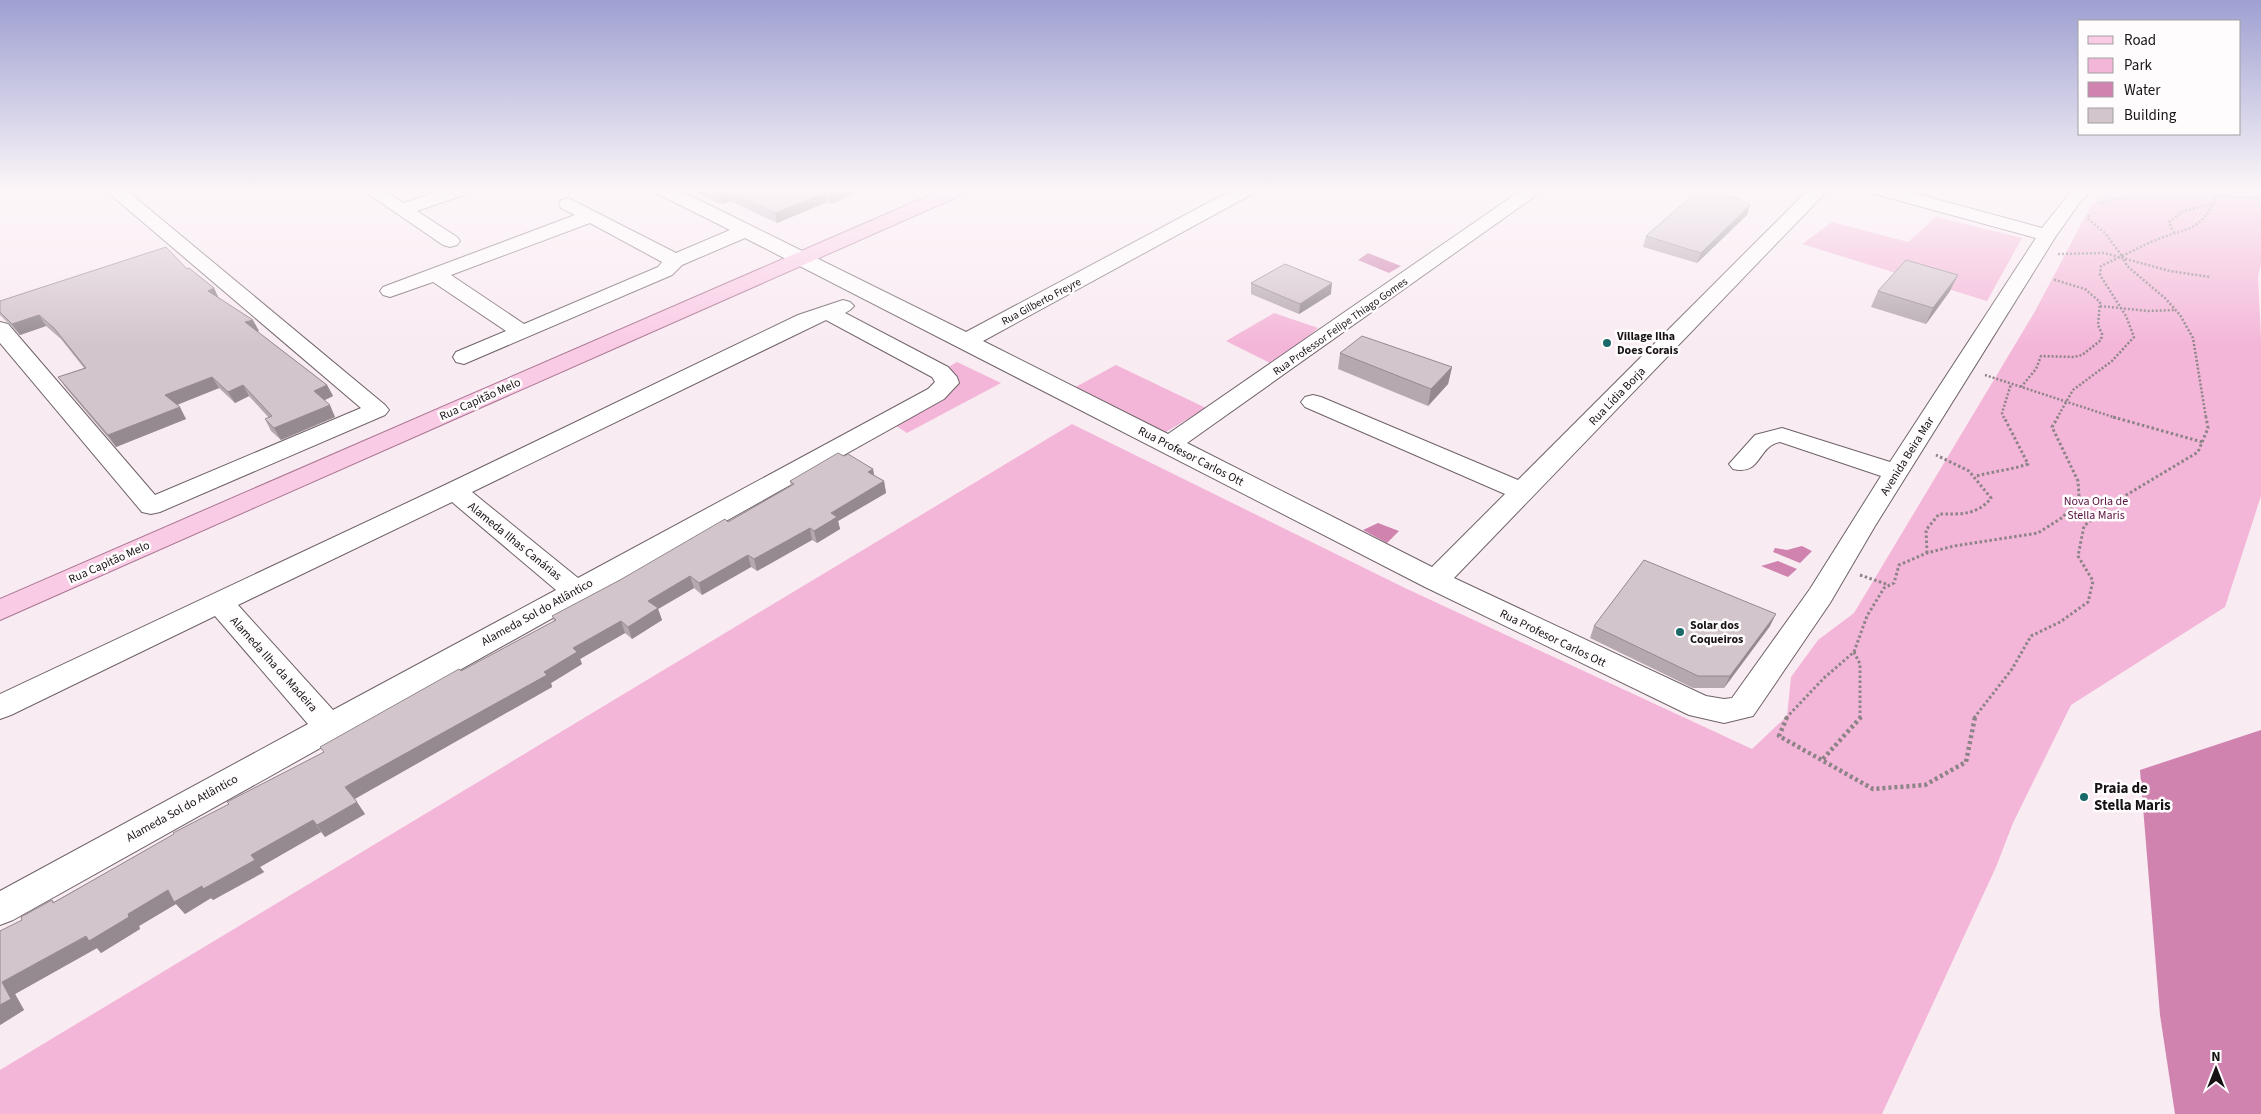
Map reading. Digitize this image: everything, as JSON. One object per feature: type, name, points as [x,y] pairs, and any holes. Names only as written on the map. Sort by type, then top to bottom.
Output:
[{"type":"main road","name":"Rua Capitão Melo","points":[[0,610],[842,241]]},
{"type":"street","points":[[0,329],[151,506],[377,410],[175,241]]},
{"type":"street","points":[[390,291],[524,241]]},
{"type":"street","points":[[638,241],[675,261]]},
{"type":"street","points":[[464,357],[666,272],[675,261],[722,241]]},
{"type":"street","name":"Rua Profesor Carlos Ott","points":[[765,241],[966,341],[1435,580],[1700,707],[1724,710]]},
{"type":"street","name":"Rua Gilberto Freyre","points":[[966,341],[1152,241]]},
{"type":"street","name":"Rua Professor Felipe Thiago Gomes","points":[[1168,445],[1461,241]]},
{"type":"street","name":"Rua Lídia Borja","points":[[1435,580],[1769,241]]},
{"type":"street","name":"Avenida Beira Mar","points":[[1724,710],[1742,708],[1820,596],[2043,242]]},
{"type":"street","points":[[435,274],[522,332]]},
{"type":"street","points":[[0,707],[868,292]]},
{"type":"street","name":"Alameda Sol do Atlântico","points":[[0,909],[329,726],[936,394],[947,383],[946,377],[940,372],[827,312]]},
{"type":"street","points":[[1313,402],[1523,492]]},
{"type":"street","points":[[1742,464],[1763,439],[1770,435],[1782,435],[1897,473]]},
{"type":"street","name":"Alameda Ilhas Canárias","points":[[454,491],[576,591]]},
{"type":"street","name":"Alameda Ilha da Madeira","points":[[219,602],[329,726]]},
{"type":"path","points":[[2111,241],[2121,256],[2127,266],[2166,299],[2193,338],[2208,428],[2198,452],[2108,506],[2084,526],[2078,556],[2093,581],[2088,602],[2060,622],[2031,636],[2012,669],[1974,719],[1966,762],[1925,785],[1873,789],[1832,767],[1823,759],[1810,755],[1779,736],[1787,716],[1824,678],[1854,652],[1867,616],[1884,588],[1894,583],[1899,565],[1954,546],[2038,533],[2063,518],[2080,496],[2078,481],[2052,427],[2074,390],[2112,361],[2134,337],[2122,310],[2100,274],[2101,266],[2121,256],[2156,241]]},
{"type":"path","points":[[2043,242],[2069,256],[2094,252],[2121,256],[2177,273],[2210,277]]},
{"type":"path","points":[[2021,388],[2036,370],[2042,356],[2074,357],[2082,355],[2101,340],[2102,334],[2098,325],[2100,302],[2096,296],[2083,288],[2052,278]]},
{"type":"path","points":[[2100,306],[2122,310],[2175,310]]},
{"type":"path","points":[[1964,367],[2021,388],[2129,422],[2183,435],[2202,442]]},
{"type":"path","points":[[1977,476],[1991,472],[2008,471],[2028,464],[2002,413],[2011,384]]},
{"type":"path","points":[[1927,554],[1926,530],[1939,514],[1972,513],[1988,504],[1991,498],[1977,476],[1963,466],[1936,455]]},
{"type":"path","points":[[1823,759],[1861,717],[1860,664],[1854,652]]},
{"type":"green space","points":[[1806,241],[2020,241],[1987,301],[1802,244]]},
{"type":"green space","name":"Nova Orla de Stella Maris","points":[[2072,241],[2261,241],[2261,264],[2258,276],[2261,339],[2261,496],[2225,607],[2071,705],[2013,823],[1996,867],[1882,1114],[0,1114],[0,1070],[1072,424],[1405,588],[1752,749],[1787,716],[1791,677],[1818,640],[1854,613],[2034,313]]},
{"type":"green space","points":[[1274,313],[1318,328],[1274,365],[1226,341]]},
{"type":"green space","points":[[957,362],[1001,383],[907,433],[893,424],[954,386],[945,369]]},
{"type":"green space","points":[[1116,365],[1206,408],[1161,435],[1070,390]]},
{"type":"water","points":[[1368,253],[1401,266],[1389,273],[1358,260]]},
{"type":"water","points":[[1378,523],[1399,531],[1387,543],[1363,530]]},
{"type":"water","points":[[1802,546],[1812,551],[1800,563],[1773,552],[1775,548],[1787,550]]},
{"type":"water","points":[[1778,561],[1797,569],[1788,577],[1761,566]]},
{"type":"water","points":[[2261,730],[2261,1114],[2175,1114],[2160,1015],[2140,770]]},
{"type":"building","points":[[1662,241],[1713,241],[1701,253]]},
{"type":"building","points":[[166,247],[187,269],[189,268],[214,288],[208,291],[253,320],[245,322],[327,385],[314,391],[330,405],[274,428],[265,419],[272,416],[243,385],[228,392],[212,377],[165,395],[180,407],[108,435],[58,377],[86,368],[54,328],[39,315],[12,324],[0,312],[0,301]]},
{"type":"building","points":[[1906,260],[1958,275],[1933,308],[1878,291]]},
{"type":"building","points":[[1285,264],[1332,283],[1300,304],[1251,283]]},
{"type":"building","points":[[1362,336],[1452,367],[1431,389],[1340,353]]},
{"type":"building","points":[[838,453],[844,456],[848,454],[873,469],[868,472],[884,481],[831,513],[837,517],[814,531],[810,528],[754,559],[748,555],[699,583],[690,576],[648,601],[658,608],[628,627],[621,621],[573,648],[577,652],[544,672],[547,675],[345,787],[357,802],[317,825],[313,820],[251,855],[255,860],[203,889],[202,886],[174,902],[168,890],[128,914],[129,917],[89,941],[86,936],[2,982],[11,999],[0,1005],[0,931],[22,920],[21,917],[52,900],[53,903],[173,833],[229,804],[227,802],[324,752],[320,747],[459,669],[461,671],[556,620],[552,616],[620,580],[725,519],[728,522],[794,484],[790,481]]},
{"type":"building","name":"Solar dos Coqueiros","points":[[1644,560],[1776,614],[1730,676],[1698,676],[1594,626]]},
{"type":"place","name":"Village Ilha Does Corais","points":[[1607,343]]},
{"type":"place","name":"Solar dos Coqueiros","points":[[1680,632]]},
{"type":"place","name":"Praia de Stella Maris","points":[[2084,797]]}]
